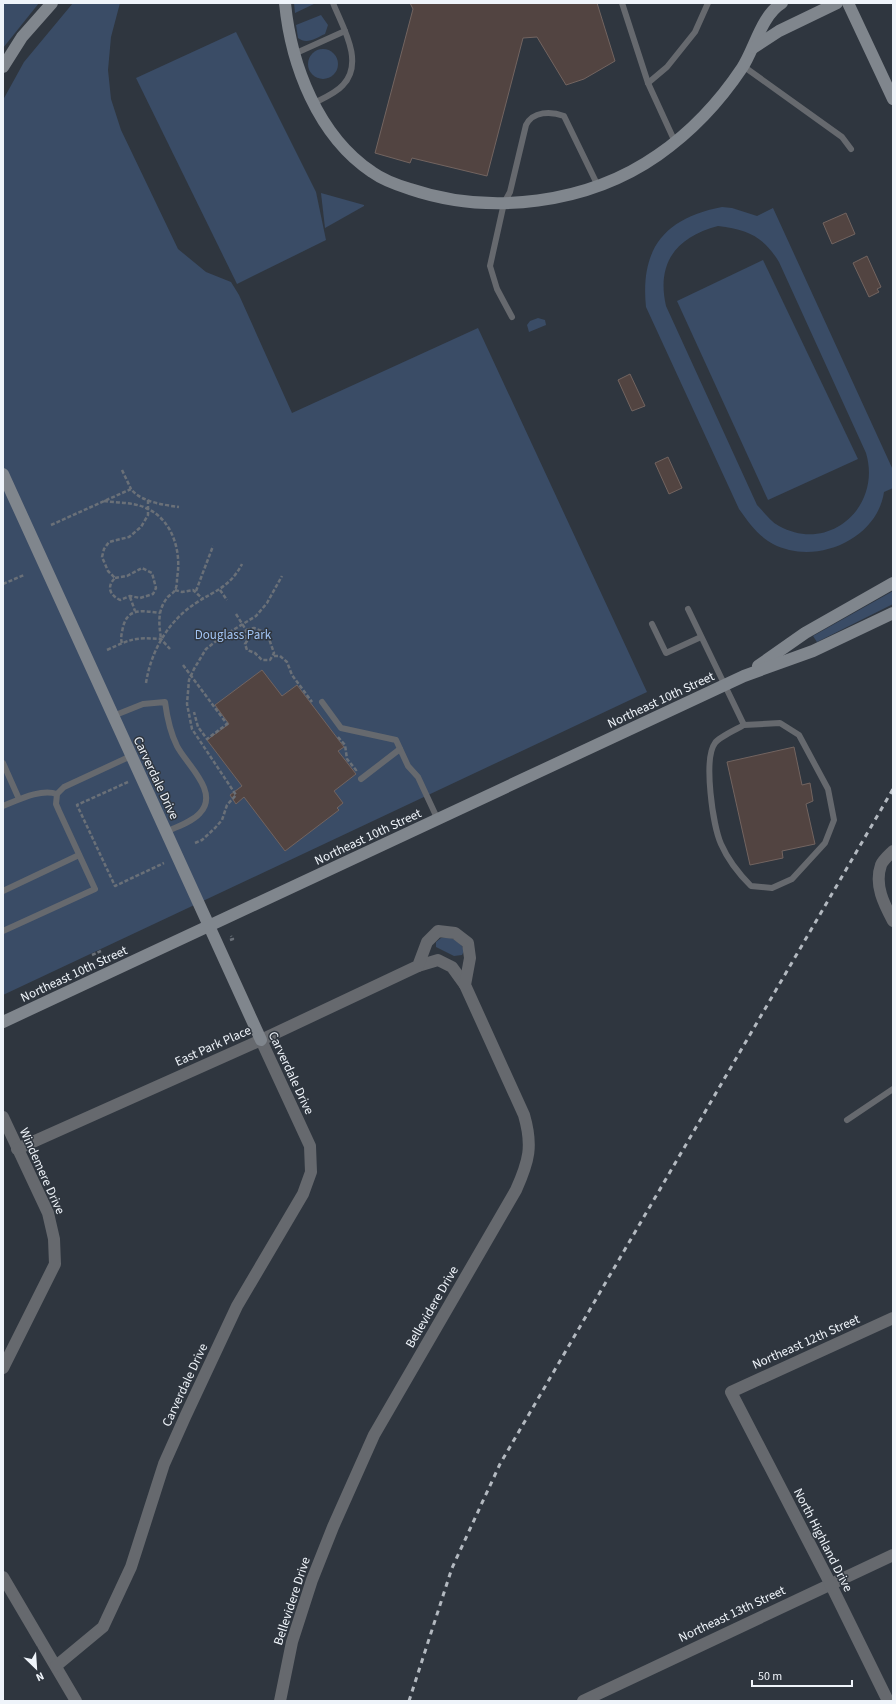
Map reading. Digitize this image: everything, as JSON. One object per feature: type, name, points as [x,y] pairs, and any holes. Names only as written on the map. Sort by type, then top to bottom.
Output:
[{"type":"street","points":[[3,67],[22,37],[52,3]]},
{"type":"street","points":[[285,3],[287,23],[294,54],[314,103],[331,132],[349,154],[372,173],[394,184],[440,198],[488,204],[504,204],[556,198],[598,186],[626,174],[657,156],[675,142],[718,101],[743,66],[769,14],[782,3]]},
{"type":"street","points":[[753,48],[779,31],[837,3]]},
{"type":"street","points":[[848,3],[893,98]]},
{"type":"street","name":"Carverdale Drive","points":[[3,474],[260,1040],[310,1146],[311,1172],[303,1194],[237,1306],[188,1410],[164,1464],[131,1567],[103,1627],[56,1666]]},
{"type":"street","name":"Northeast 10th Street","points":[[744,676],[805,633],[893,583]]},
{"type":"street","name":"Northeast 10th Street","points":[[3,1022],[744,676],[813,651],[893,613]]},
{"type":"street","points":[[893,851],[881,864],[878,881],[883,901],[893,921]]},
{"type":"street","points":[[418,966],[427,942],[438,931],[455,933],[468,943],[470,958],[466,985]]},
{"type":"street","name":"East Park Place","points":[[17,1149],[260,1040],[418,966],[438,960],[452,967],[466,985]]},
{"type":"street","name":"Bellevidere Drive","points":[[280,1701],[292,1642],[312,1580],[333,1527],[374,1434],[516,1190],[530,1153],[529,1132],[524,1115],[466,985]]},
{"type":"street","name":"Windemere Drive","points":[[3,1117],[48,1213],[54,1239],[55,1264],[3,1368]]},
{"type":"street","name":"Northeast 12th Street","points":[[730,1392],[893,1318]]},
{"type":"street","name":"North Highland Drive","points":[[730,1392],[830,1583],[888,1701]]},
{"type":"street","name":"Northeast 13th Street","points":[[583,1701],[830,1583],[893,1555]]},
{"type":"street","points":[[3,1577],[76,1701]]},
{"type":"lane","points":[[314,103],[328,96],[343,85],[350,74],[352,61],[350,48],[333,3]]},
{"type":"lane","points":[[622,3],[648,83],[675,142]]},
{"type":"lane","points":[[648,83],[667,67],[695,32],[708,3]]},
{"type":"lane","points":[[294,54],[344,31]]},
{"type":"lane","points":[[743,66],[842,137],[851,150]]},
{"type":"lane","points":[[512,317],[497,288],[490,266],[504,204],[510,192],[526,125],[530,117],[536,114],[558,114],[564,116],[598,186]]},
{"type":"lane","points":[[688,609],[744,725]]},
{"type":"lane","points":[[652,624],[666,653],[701,637]]},
{"type":"lane","points":[[113,716],[143,704],[165,702],[173,738],[204,788],[206,802],[201,812],[190,820],[166,832]]},
{"type":"lane","points":[[322,702],[341,728],[396,740],[408,766],[418,777],[438,820]]},
{"type":"lane","points":[[780,723],[799,735],[828,789],[834,820],[825,843],[792,879],[772,888],[751,886],[736,870],[721,844],[711,806],[710,759],[715,742],[744,725],[780,723]]},
{"type":"lane","points":[[361,779],[400,749]]},
{"type":"lane","points":[[3,931],[95,889],[58,811],[56,804],[57,794],[64,787],[131,756]]},
{"type":"lane","points":[[3,763],[19,799]]},
{"type":"lane","points":[[3,806],[19,799],[50,791],[57,794]]},
{"type":"lane","points":[[3,891],[79,855]]},
{"type":"lane","points":[[846,1120],[893,1089]]},
{"type":"path","points":[[122,470],[134,493],[148,500],[164,505],[179,507]]},
{"type":"path","points":[[51,525],[131,489]]},
{"type":"path","points":[[115,578],[108,571],[102,558],[104,549],[109,542],[129,537],[141,527],[146,521],[148,500]]},
{"type":"path","points":[[104,501],[135,504],[148,508],[166,523],[174,538],[178,554],[178,572],[175,590],[168,597],[160,613],[161,639],[170,649]]},
{"type":"path","points":[[196,591],[213,546]]},
{"type":"path","points":[[146,683],[152,659],[161,639],[186,611],[203,599],[220,590],[231,581],[242,564]]},
{"type":"path","points":[[142,568],[152,573],[156,588],[153,594],[140,598],[130,596],[120,600],[113,596],[110,591],[110,583],[115,578],[127,576],[142,568]]},
{"type":"path","points":[[3,584],[24,575]]},
{"type":"path","points":[[195,843],[202,840],[222,820],[227,805],[236,795],[192,729],[186,704],[191,675],[201,657],[212,643],[256,616],[267,603],[282,576]]},
{"type":"path","points":[[175,590],[182,592],[196,591]]},
{"type":"path","points":[[220,590],[227,600]]},
{"type":"path","points":[[196,591],[203,599]]},
{"type":"path","points":[[130,596],[135,611]]},
{"type":"path","points":[[122,643],[121,640],[126,617],[135,611],[160,613]]},
{"type":"path","points":[[236,614],[246,630],[246,650],[254,653],[262,660],[270,660],[274,653],[267,633],[254,628],[246,630]]},
{"type":"path","points":[[107,650],[136,638],[161,639]]},
{"type":"path","points":[[183,665],[227,724],[207,739],[198,727],[194,712]]},
{"type":"path","points":[[128,782],[78,806],[115,886],[164,863]]},
{"type":"path","points":[[230,940],[233,939],[231,936]]},
{"type":"path","points":[[92,955],[101,951]]},
{"type":"green space","points":[[3,3],[39,3],[3,48]]},
{"type":"green space","name":"Douglass Park","points":[[73,3],[120,3],[111,37],[108,70],[111,99],[121,130],[178,249],[206,272],[231,282],[239,295],[292,413],[478,328],[647,692],[3,995],[3,100],[24,62]]},
{"type":"green space","points":[[294,3],[316,3],[295,13]]},
{"type":"green space","points":[[321,15],[328,25],[325,34],[308,41],[298,38],[296,25]]},
{"type":"green space","points":[[236,32],[316,192],[326,240],[237,284],[136,78]]},
{"type":"green space","points":[[323,49],[334,53],[338,64],[334,75],[323,79],[312,75],[308,64],[312,53]]},
{"type":"green space","points":[[321,193],[364,205],[364,206],[325,228]]},
{"type":"green space","points":[[722,207],[732,208],[757,216],[773,208],[893,470],[893,488],[884,492],[879,509],[870,523],[857,535],[842,544],[825,550],[807,552],[790,550],[768,541],[750,524],[739,509],[646,307],[645,286],[647,268],[652,252],[660,239],[671,228],[685,219],[702,212]],"holes":[[[718,226],[746,232],[761,240],[779,262],[866,453],[869,473],[866,491],[859,507],[848,520],[833,529],[816,534],[798,533],[776,524],[757,505],[666,306],[664,276],[667,264],[673,254],[691,237]]]},
{"type":"green space","points":[[763,260],[858,459],[768,500],[677,301]]},
{"type":"green space","points":[[538,318],[545,320],[546,325],[529,332],[527,325],[530,321]]},
{"type":"green space","points":[[893,591],[893,604],[817,642],[813,636]]},
{"type":"green space","points":[[448,937],[462,946],[464,951],[462,955],[454,956],[436,947],[436,942],[441,938]]},
{"type":"building","points":[[410,3],[597,3],[615,61],[584,79],[566,85],[537,37],[523,38],[487,176],[412,158],[410,163],[375,153],[413,9]]},
{"type":"building","points":[[846,213],[855,234],[832,244],[823,223]]},
{"type":"building","points":[[867,256],[881,287],[877,289],[879,292],[869,297],[853,263]]},
{"type":"building","points":[[630,374],[645,406],[632,411],[618,380]]},
{"type":"building","points":[[668,457],[682,488],[669,494],[655,463]]},
{"type":"building","points":[[262,670],[282,696],[297,685],[344,747],[338,751],[356,774],[334,791],[343,803],[337,808],[339,810],[285,851],[244,797],[236,804],[230,795],[242,786],[207,740],[229,724],[215,705]]},
{"type":"building","points":[[794,747],[802,785],[810,783],[813,801],[806,804],[815,844],[782,851],[783,858],[750,865],[727,762]]},
{"type":"railway","points":[[409,1701],[452,1568],[500,1464],[893,789]]}]
